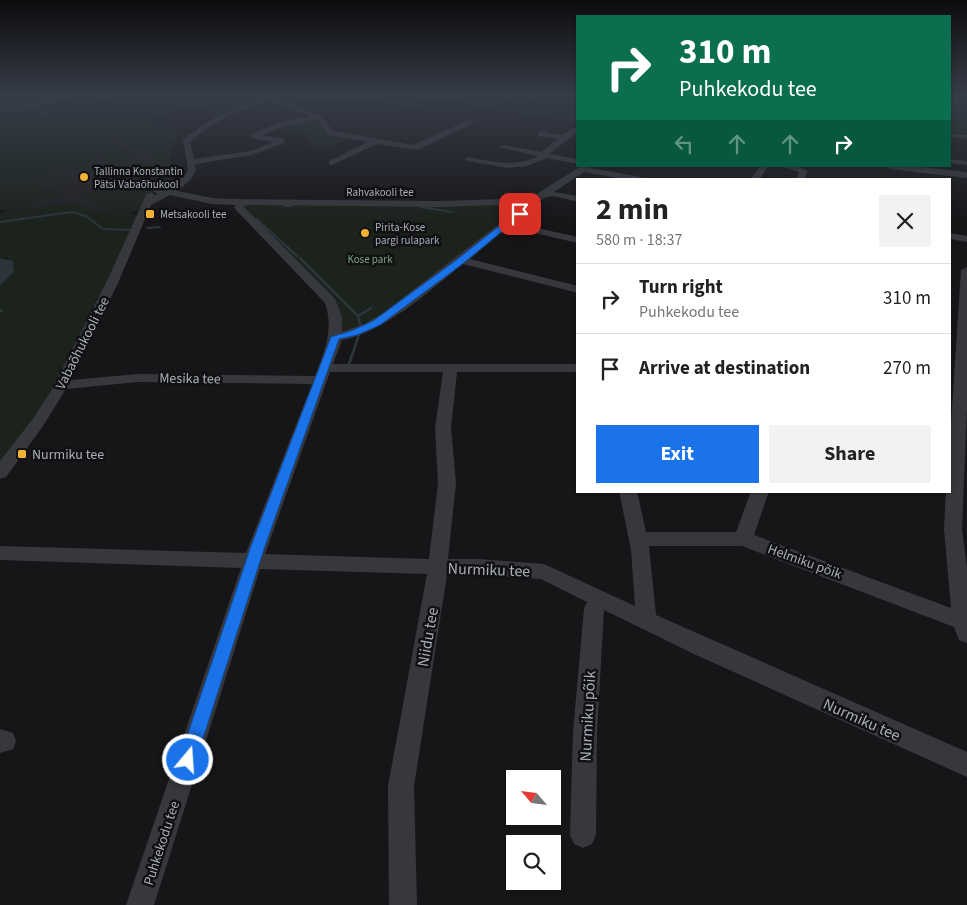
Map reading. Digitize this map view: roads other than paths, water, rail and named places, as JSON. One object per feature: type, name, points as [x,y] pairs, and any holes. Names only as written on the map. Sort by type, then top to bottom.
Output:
[{"type":"street","name":"Vabaõhukooli tee","points":[[0,473],[38,423],[61,385],[116,275],[148,203],[188,177],[192,170],[186,141],[190,137]]},
{"type":"street","points":[[190,162],[252,153],[281,142],[260,137]]},
{"type":"street","points":[[355,137],[414,148]]},
{"type":"street","points":[[405,154],[438,137]]},
{"type":"street","points":[[560,137],[565,138]]},
{"type":"street","points":[[468,159],[516,166],[535,162],[545,156],[545,152],[565,138]]},
{"type":"street","points":[[332,163],[376,141]]},
{"type":"street","points":[[503,147],[576,162]]},
{"type":"street","points":[[951,161],[967,163]]},
{"type":"street","points":[[531,172],[542,165],[535,162]]},
{"type":"street","points":[[755,178],[763,167]]},
{"type":"street","points":[[788,167],[804,171],[800,178]]},
{"type":"street","points":[[898,167],[967,175]]},
{"type":"street","points":[[236,202],[240,209],[331,302],[336,317],[335,337],[354,333],[376,323],[462,260],[529,206],[529,202],[536,200],[586,168],[633,178]]},
{"type":"street","name":"Rahvakooli tee","points":[[169,189],[212,201],[236,202],[449,204],[529,202]]},
{"type":"street","points":[[546,194],[576,199]]},
{"type":"street","points":[[506,224],[576,240]]},
{"type":"street","points":[[951,236],[967,239]]},
{"type":"street","points":[[462,260],[576,289]]},
{"type":"street","points":[[965,627],[953,529],[953,463],[960,325],[967,270]]},
{"type":"street","name":"Puhkekodu tee","points":[[140,905],[253,561],[335,337]]},
{"type":"street","name":"Mesika tee","points":[[61,385],[138,378],[450,369],[576,368]]},
{"type":"street","name":"Niidu tee","points":[[403,905],[401,786],[438,567],[447,483],[443,428],[450,369]]},
{"type":"street","points":[[628,493],[632,519],[639,539],[646,621]]},
{"type":"street","points":[[743,539],[759,493]]},
{"type":"street","name":"Helmiku põik","points":[[639,539],[743,539],[965,627]]},
{"type":"street","name":"Nurmiku tee","points":[[0,553],[479,567],[537,571],[560,579],[646,621],[967,765]]},
{"type":"street","name":"Nurmiku põik","points":[[583,835],[585,732],[594,609],[598,598]]},
{"type":"waterway","points":[[284,206],[291,206]]},
{"type":"waterway","points":[[421,207],[452,212]]},
{"type":"waterway","points":[[0,222],[72,212],[86,216],[103,229],[131,230]]},
{"type":"waterway","points":[[257,219],[287,247]]},
{"type":"waterway","points":[[147,228],[160,227]]},
{"type":"waterway","points":[[286,246],[297,256]]},
{"type":"waterway","points":[[300,258],[358,316]]},
{"type":"waterway","points":[[358,316],[371,308]]},
{"type":"waterway","points":[[358,316],[361,328]]},
{"type":"waterway","points":[[352,356],[359,334]]},
{"type":"waterway","points":[[349,364],[352,355]]},
{"type":"place","name":"Tallinna Konstantin Pätsi Vabaõhukool","points":[[84,177]]},
{"type":"place","name":"Metsakooli tee","points":[[150,214]]},
{"type":"place","name":"Pirita-Kose pargi rulapark","points":[[365,233]]},
{"type":"place","name":"Nurmiku tee","points":[[22,454]]},
{"type":"park label","name":"Kose park","points":[[370,259]]}]
